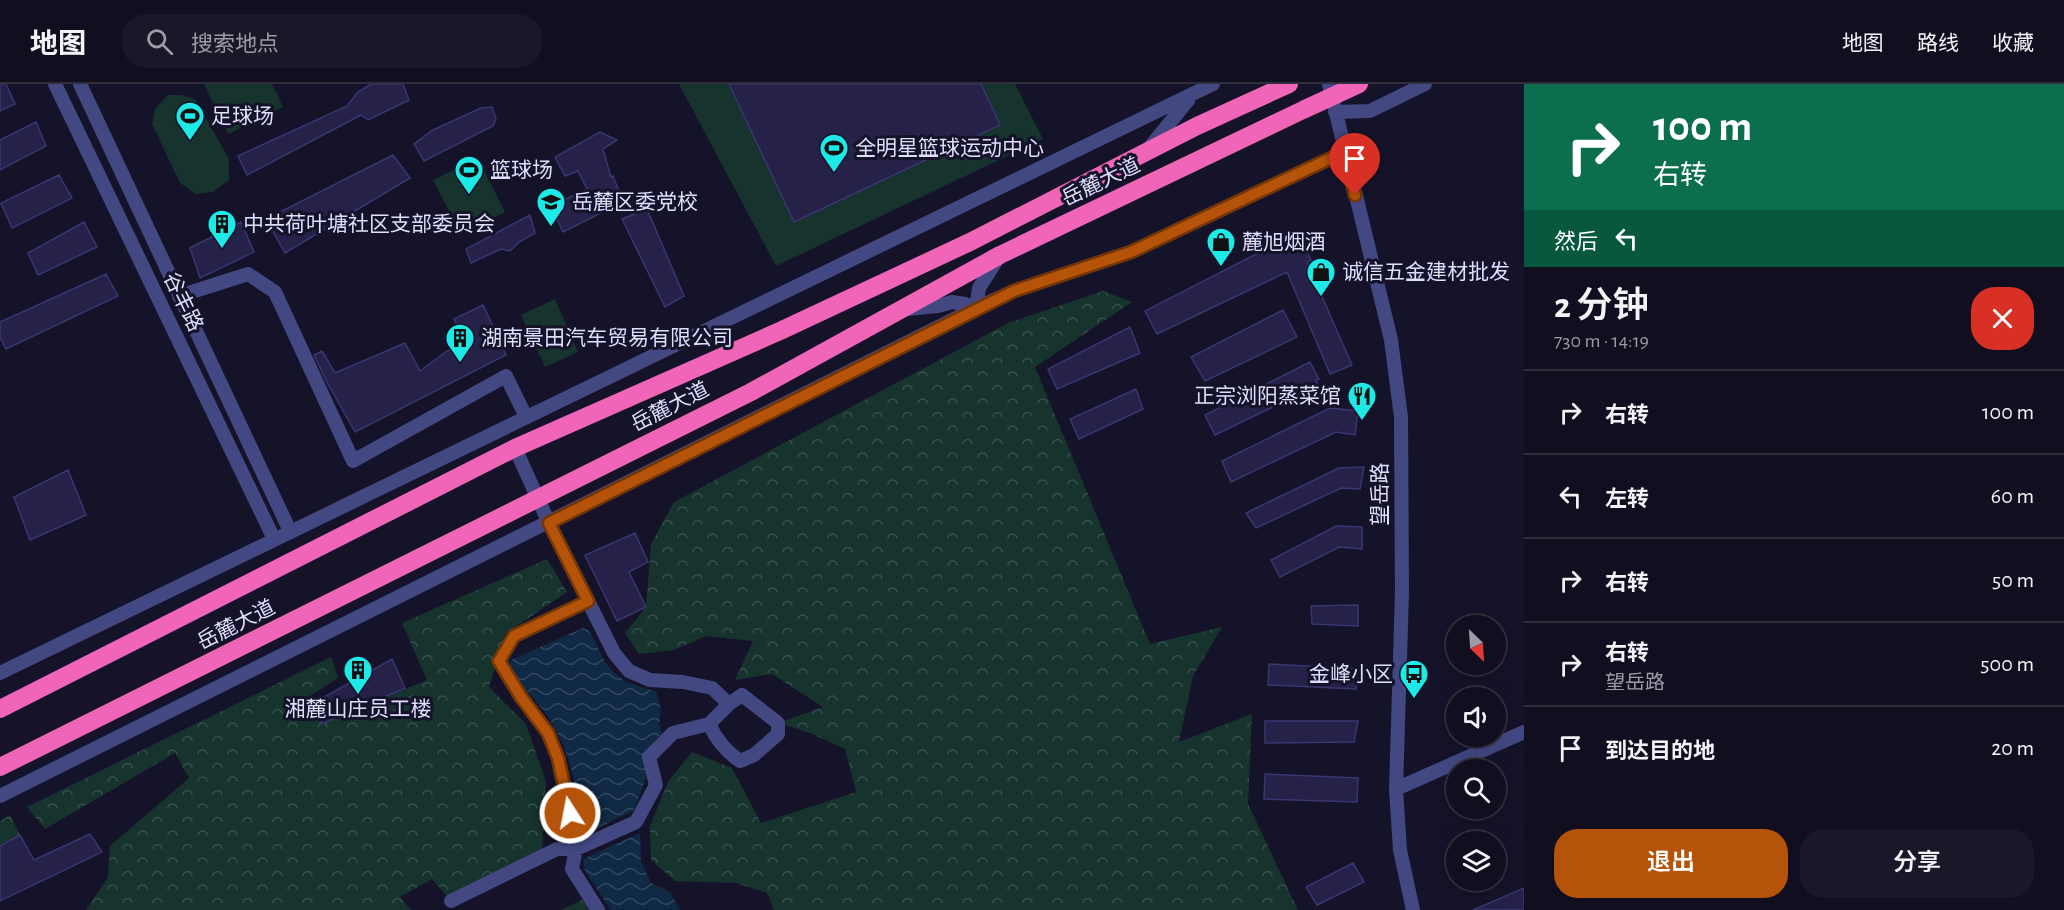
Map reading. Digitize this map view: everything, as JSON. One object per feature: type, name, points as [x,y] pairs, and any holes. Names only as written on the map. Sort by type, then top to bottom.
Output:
[{"type":"highway","name":"岳麓大道","points":[[0,709],[515,448],[801,321],[970,242],[1147,152],[1289,84]]},
{"type":"highway","name":"岳麓大道","points":[[0,767],[751,392],[1000,255],[1359,84]]},
{"type":"street","name":"谷丰路","points":[[55,84],[274,539]]},
{"type":"street","name":"谷丰路","points":[[80,84],[290,531]]},
{"type":"street","name":"望岳路","points":[[1329,84],[1391,340],[1401,417],[1402,592],[1396,789],[1400,850],[1413,910]]},
{"type":"street","points":[[1335,112],[1370,111],[1425,84]]},
{"type":"street","points":[[0,674],[1209,85]]},
{"type":"street","points":[[1147,152],[1192,95]]},
{"type":"street","points":[[0,796],[976,308],[1014,291],[1131,252],[1344,152]]},
{"type":"street","points":[[976,308],[978,288],[1000,255]]},
{"type":"street","points":[[179,296],[248,274],[275,292],[353,461],[506,376],[526,417]]},
{"type":"street","points":[[899,309],[938,306],[952,302],[976,308]]},
{"type":"street","points":[[515,448],[537,499],[614,653],[629,671],[650,680],[683,682],[712,688],[729,704]]},
{"type":"street","points":[[588,601],[514,636],[499,661],[521,697],[548,733],[558,758],[576,849],[572,869],[598,910]]},
{"type":"street","points":[[451,901],[557,849],[576,849],[636,822],[656,785],[649,757],[673,733],[708,724],[742,695],[778,723],[778,734],[754,755],[740,761],[728,753],[714,736],[708,724]]},
{"type":"street","points":[[1396,789],[1524,732]]},
{"type":"green space","points":[[204,84],[272,84],[283,107],[228,134]]},
{"type":"green space","points":[[679,84],[1015,84],[1043,139],[776,266]]},
{"type":"green space","name":"足球场","points":[[168,95],[181,95],[195,99],[229,159],[229,180],[213,192],[196,194],[180,183],[152,124],[155,109]]},
{"type":"green space","name":"篮球场","points":[[478,158],[505,212],[461,234],[433,180]]},
{"type":"green space","points":[[1103,291],[1132,302],[1035,367],[1150,644],[1222,627],[1193,676],[1179,742],[1252,714],[1248,804],[1298,910],[774,910],[767,893],[736,883],[675,881],[651,860],[650,826],[669,780],[692,752],[732,768],[761,823],[856,792],[845,749],[810,733],[778,723],[823,707],[772,674],[735,680],[753,641],[706,636],[674,650],[639,654],[625,633],[646,607],[651,544],[674,502],[1008,323]]},
{"type":"green space","points":[[555,299],[578,352],[545,367],[521,315]]},
{"type":"green space","points":[[547,559],[567,592],[505,634],[489,687],[526,724],[546,782],[542,852],[451,901],[432,879],[400,897],[411,910],[86,910],[108,877],[110,846],[189,778],[175,753],[45,829],[27,807],[331,657],[338,678],[311,695],[322,723],[427,680],[402,623]]},
{"type":"green space","points":[[10,815],[20,835],[0,846],[0,821]]},
{"type":"green space","points":[[584,899],[590,910],[561,910]]},
{"type":"water","points":[[583,628],[588,630],[604,660],[614,672],[633,684],[656,691],[661,710],[659,725],[662,733],[652,744],[645,780],[634,810],[580,837],[577,798],[566,751],[543,710],[507,672],[511,660]]},
{"type":"water","points":[[640,833],[641,861],[651,883],[670,892],[680,910],[611,910],[585,871],[583,859]]},
{"type":"building","points":[[0,84],[6,84],[15,104],[0,111]]},
{"type":"building","points":[[371,84],[403,84],[409,100],[368,120],[361,115],[247,175],[238,156],[347,106],[358,92]]},
{"type":"building","name":"全明星篮球运动中心","points":[[729,84],[981,84],[1000,125],[794,222]]},
{"type":"building","points":[[492,107],[496,119],[493,126],[424,161],[414,144],[433,130],[481,108]]},
{"type":"building","points":[[36,122],[46,146],[0,170],[0,140]]},
{"type":"building","points":[[600,132],[617,140],[603,149],[611,177],[613,176],[623,202],[563,232],[551,206],[587,189],[578,171],[565,176],[555,157]]},
{"type":"building","points":[[393,155],[410,178],[285,253],[266,219]]},
{"type":"building","points":[[59,175],[72,198],[12,228],[1,203]]},
{"type":"building","points":[[647,209],[684,296],[665,307],[622,219]]},
{"type":"building","points":[[530,215],[535,233],[519,242],[510,251],[501,249],[471,263],[466,249]]},
{"type":"building","points":[[84,222],[97,247],[38,275],[28,253]]},
{"type":"building","name":"中共荷叶塘社区支部委员会","points":[[241,222],[254,252],[200,278],[190,248]]},
{"type":"building","points":[[1297,233],[1311,260],[1307,262],[1352,365],[1330,374],[1287,272],[1157,334],[1145,311]]},
{"type":"building","points":[[106,274],[118,296],[6,349],[0,337],[0,322]]},
{"type":"building","name":"湖南景田汽车贸易有限公司","points":[[483,305],[506,355],[355,432],[314,355],[322,351],[335,373],[405,343],[420,371],[447,351],[467,344],[454,319]]},
{"type":"building","points":[[1283,310],[1297,337],[1205,381],[1191,357]]},
{"type":"building","points":[[1130,327],[1140,353],[1057,389],[1048,369]]},
{"type":"building","points":[[1310,362],[1319,379],[1316,380],[1318,385],[1215,435],[1205,415]]},
{"type":"building","points":[[1136,389],[1143,409],[1079,439],[1070,419]]},
{"type":"building","points":[[1330,408],[1358,411],[1355,435],[1336,432],[1231,482],[1222,461]]},
{"type":"building","points":[[1364,467],[1360,489],[1341,488],[1256,528],[1246,513],[1339,468]]},
{"type":"building","points":[[68,470],[86,515],[30,540],[14,497]]},
{"type":"building","points":[[1336,526],[1362,527],[1362,549],[1339,547],[1280,577],[1271,560]]},
{"type":"building","points":[[635,533],[648,562],[629,572],[646,607],[617,621],[585,555]]},
{"type":"building","points":[[1358,605],[1358,626],[1312,624],[1311,606]]},
{"type":"building","name":"湘麓山庄员工楼","points":[[392,659],[405,688],[322,724],[315,702]]},
{"type":"building","points":[[1269,664],[1359,669],[1356,689],[1268,685]]},
{"type":"building","points":[[1265,721],[1358,721],[1354,742],[1265,743]]},
{"type":"building","points":[[1265,774],[1358,778],[1357,802],[1264,799]]},
{"type":"building","points":[[90,834],[102,852],[0,901],[0,846],[20,835],[34,860]]},
{"type":"building","points":[[1353,863],[1364,882],[1317,905],[1306,887]]},
{"type":"building","points":[[1524,888],[1524,910],[1473,910]]},
{"type":"place","name":"足球场","points":[[190,142]]},
{"type":"place","name":"全明星篮球运动中心","points":[[834,174]]},
{"type":"place","name":"篮球场","points":[[469,196]]},
{"type":"place","name":"岳麓区委党校","points":[[551,228]]},
{"type":"place","name":"中共荷叶塘社区支部委员会","points":[[222,250]]},
{"type":"place","name":"麓旭烟酒","points":[[1221,268]]},
{"type":"place","name":"诚信五金建材批发","points":[[1321,298]]},
{"type":"place","name":"湖南景田汽车贸易有限公司","points":[[460,364]]},
{"type":"place","name":"正宗浏阳蒸菜馆","points":[[1362,422]]},
{"type":"place","name":"湘麓山庄员工楼","points":[[358,696]]},
{"type":"place","name":"金峰小区","points":[[1414,700]]},
{"type":"route","points":[[570,813],[558,758],[548,733],[521,697],[499,661],[514,636],[588,601],[549,523],[976,308],[1014,291],[1131,252],[1344,152],[1355,195]]}]
